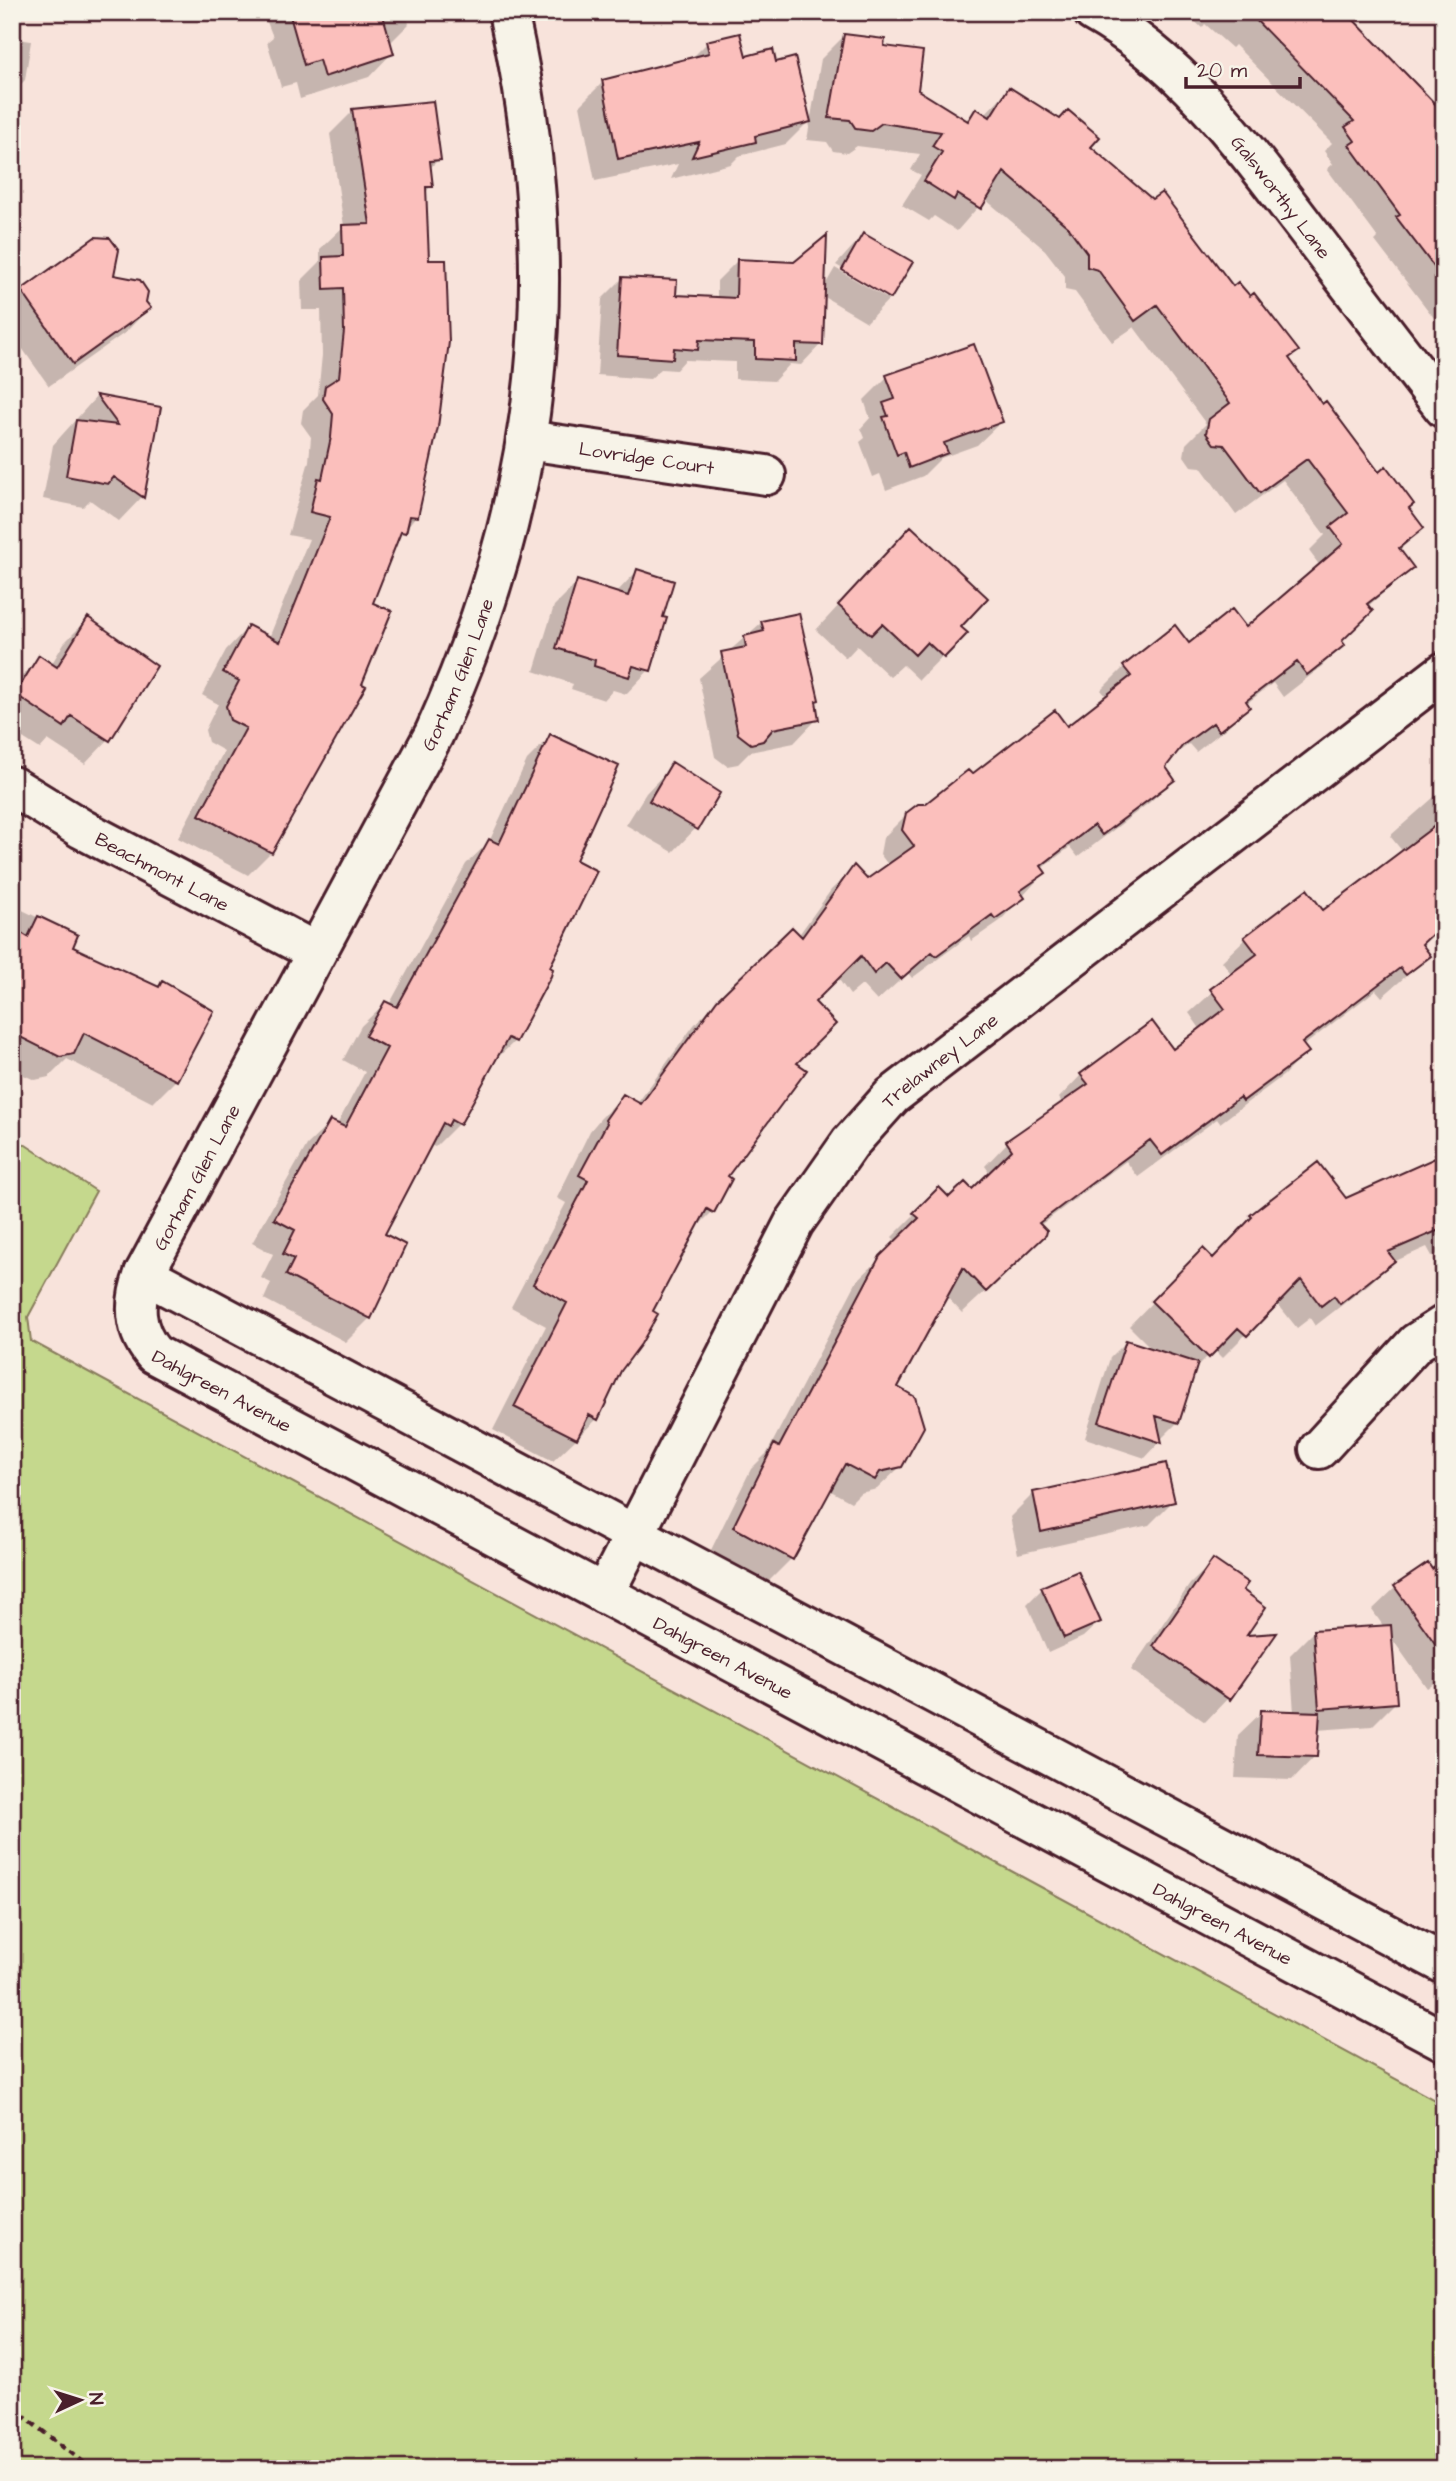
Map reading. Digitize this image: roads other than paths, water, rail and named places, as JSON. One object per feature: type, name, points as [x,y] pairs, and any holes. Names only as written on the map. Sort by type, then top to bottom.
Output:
[{"type":"street","name":"Gorham Glen Lane","points":[[144,1274],[433,734],[464,667],[500,564],[527,439],[541,302],[539,231],[524,84],[508,12]]},
{"type":"street","name":"Galsworthy Lane","points":[[1093,12],[1120,27],[1177,75],[1229,128],[1444,408]]},
{"type":"street","name":"Lovridge Court","points":[[527,439],[766,475]]},
{"type":"street","name":"Trelawney Lane","points":[[604,1594],[794,1223],[850,1143],[892,1096],[1444,672]]},
{"type":"street","name":"Beachmont Lane","points":[[12,786],[82,829],[316,952]]},
{"type":"street","points":[[144,1274],[632,1536],[1444,1964]]},
{"type":"street","name":"Dahlgreen Avenue","points":[[144,1274],[135,1310],[145,1343],[154,1354],[1444,2041]]},
{"type":"street","points":[[1319,1449],[1416,1343],[1444,1325]]}]
